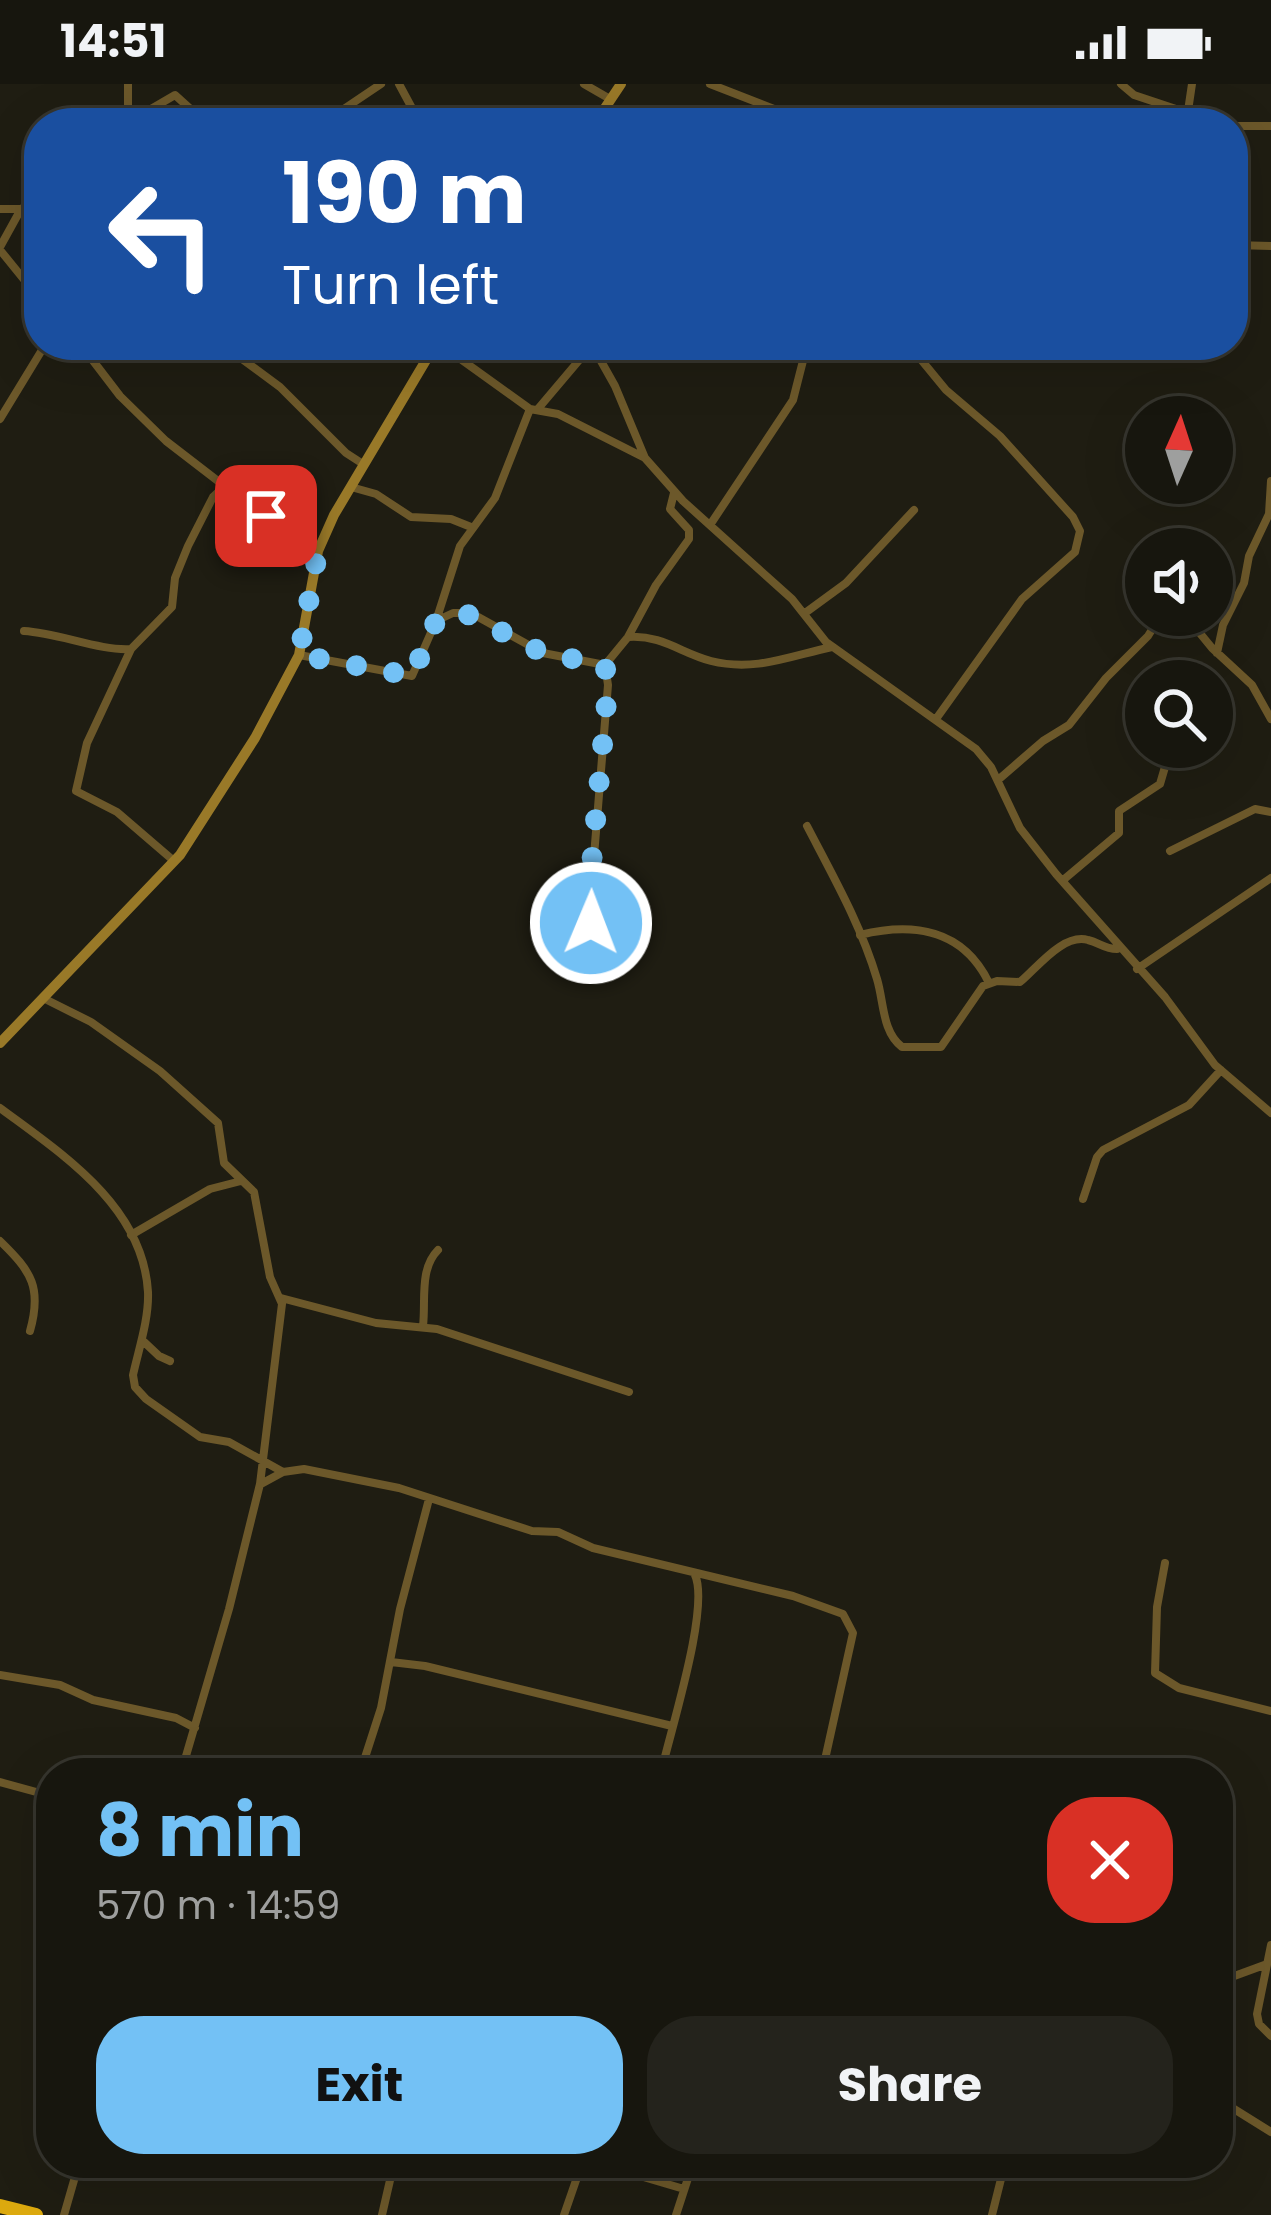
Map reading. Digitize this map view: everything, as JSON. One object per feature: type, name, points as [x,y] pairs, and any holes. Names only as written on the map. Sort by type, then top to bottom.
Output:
[{"type":"highway","points":[[7,2210],[35,2215]]},
{"type":"main road","points":[[605,108],[621,84]]},
{"type":"main road","points":[[0,1043],[175,861],[255,738],[299,655],[318,551],[363,464],[429,360]]},
{"type":"street","points":[[345,108],[381,84]]},
{"type":"street","points":[[710,84],[772,108]]},
{"type":"street","points":[[1121,84],[1134,95],[1174,108]]},
{"type":"street","points":[[587,85],[610,100]]},
{"type":"street","points":[[152,108],[176,95],[190,108]]},
{"type":"street","points":[[0,209],[24,207]]},
{"type":"street","points":[[21,209],[1,253],[24,280]]},
{"type":"street","points":[[0,419],[36,360]]},
{"type":"street","points":[[93,360],[145,422],[279,528],[318,551]]},
{"type":"street","points":[[244,360],[363,464]]},
{"type":"street","points":[[460,360],[533,410],[558,413],[645,458]]},
{"type":"street","points":[[299,655],[412,676],[460,547],[495,498],[533,410],[578,360]]},
{"type":"street","points":[[600,360],[645,458],[675,492],[805,613],[832,647],[976,749],[998,780],[1021,828],[1062,881],[1165,997],[1221,1070],[1271,1113]]},
{"type":"street","points":[[710,525],[793,400],[803,360]]},
{"type":"street","points":[[921,360],[946,390],[1000,436],[1073,517],[1079,531],[1075,552],[1022,599],[936,719]]},
{"type":"street","points":[[1216,653],[1270,510],[1271,481]]},
{"type":"street","points":[[175,861],[117,812],[76,791],[86,743],[131,649],[172,607],[175,578],[188,546],[213,497],[226,484]]},
{"type":"street","points":[[351,486],[376,494],[410,517],[451,518],[471,527]]},
{"type":"street","points":[[608,956],[595,937],[590,904],[608,686],[605,665],[628,638],[656,585],[689,538],[689,530],[670,509],[675,492]]},
{"type":"street","points":[[805,613],[846,583],[914,510]]},
{"type":"street","points":[[436,621],[453,613],[471,613],[543,653],[605,665]]},
{"type":"street","points":[[24,631],[131,649]]},
{"type":"street","points":[[628,638],[650,636],[708,660],[753,666],[832,647]]},
{"type":"street","points":[[998,780],[1069,725],[1148,636]]},
{"type":"street","points":[[1202,636],[1266,700],[1271,719]]},
{"type":"street","points":[[1062,881],[1115,838],[1122,830],[1119,811],[1160,784],[1165,768]]},
{"type":"street","points":[[1170,851],[1255,809],[1271,812]]},
{"type":"street","points":[[807,826],[841,886],[860,934],[877,979],[888,1034],[902,1047],[940,1047],[989,982],[1020,982],[1074,940],[1119,949]]},
{"type":"street","points":[[1137,970],[1271,878]]},
{"type":"street","points":[[860,934],[884,929],[942,933],[977,960],[989,982]]},
{"type":"street","points":[[43,998],[91,1022],[160,1071],[218,1123],[224,1162],[254,1192],[270,1277],[280,1298],[260,1484],[186,1758]]},
{"type":"street","points":[[1083,1199],[1103,1150],[1190,1105],[1221,1070]]},
{"type":"street","points":[[0,1108],[88,1174],[131,1235],[147,1287],[133,1375],[140,1392],[200,1437],[229,1442],[283,1472]]},
{"type":"street","points":[[131,1235],[210,1190],[242,1181]]},
{"type":"street","points":[[0,1258],[4,1245]]},
{"type":"street","points":[[4,1245],[37,1294],[30,1331]]},
{"type":"street","points":[[423,1326],[426,1272],[437,1250]]},
{"type":"street","points":[[280,1298],[376,1323],[423,1326],[524,1354],[629,1391]]},
{"type":"street","points":[[141,1339],[170,1361]]},
{"type":"street","points":[[260,1484],[283,1472],[304,1469],[399,1487],[532,1531],[558,1532],[586,1546],[793,1596],[843,1614],[853,1633],[824,1758]]},
{"type":"street","points":[[365,1758],[381,1708],[429,1499]]},
{"type":"street","points":[[1165,1563],[1157,1607],[1155,1673],[1179,1688],[1271,1712]]},
{"type":"street","points":[[665,1758],[694,1631],[700,1591],[694,1574]]},
{"type":"street","points":[[391,1662],[425,1666],[672,1726]]},
{"type":"street","points":[[0,1675],[61,1685],[93,1700],[176,1718],[195,1728]]},
{"type":"street","points":[[0,1782],[36,1792]]},
{"type":"street","points":[[1271,1945],[1257,2014],[1259,2024],[1271,2036]]},
{"type":"street","points":[[1233,1976],[1267,1964]]},
{"type":"street","points":[[1233,2108],[1271,2132]]},
{"type":"street","points":[[64,2215],[75,2178]]},
{"type":"street","points":[[382,2215],[391,2178]]},
{"type":"street","points":[[564,2215],[577,2178]]},
{"type":"street","points":[[647,2178],[685,2189]]},
{"type":"street","points":[[676,2215],[688,2178]]},
{"type":"street","points":[[992,2215],[1001,2178]]},
{"type":"route","points":[[266,516],[318,551],[299,655],[412,676],[436,621],[463,612],[543,653],[605,665],[608,686],[591,923]]}]
